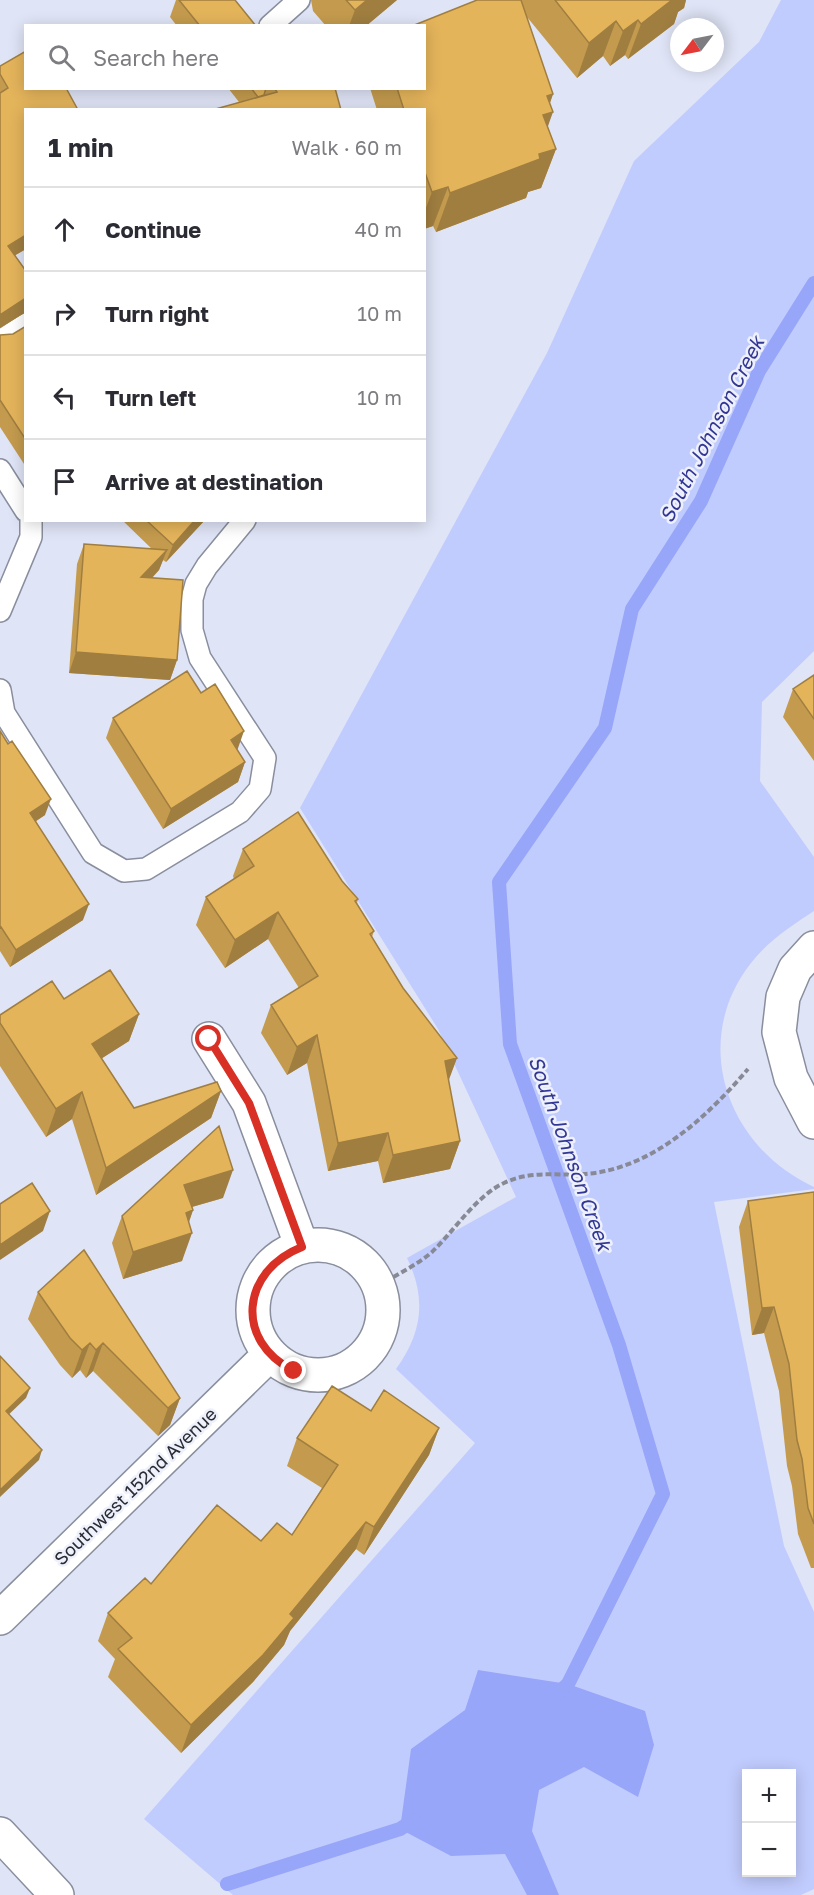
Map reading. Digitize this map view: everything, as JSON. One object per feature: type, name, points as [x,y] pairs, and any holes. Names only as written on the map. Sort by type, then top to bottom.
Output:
[{"type":"street","points":[[814,948],[795,969],[783,997],[779,1032],[791,1078],[814,1122]]},
{"type":"street","points":[[209,1039],[249,1103],[302,1247]]},
{"type":"street","points":[[317,1245],[348,1252],[371,1272],[378,1286],[382,1301],[380,1331],[374,1345],[353,1366],[324,1376],[309,1375],[280,1365],[269,1354],[254,1325],[255,1291],[273,1263],[302,1247],[317,1245]]},
{"type":"street","name":"Southwest 152nd Avenue","points":[[0,1618],[269,1354]]},
{"type":"street","points":[[0,1834],[57,1895]]},
{"type":"lane","points":[[272,24],[299,0]]},
{"type":"lane","points":[[0,341],[24,325]]},
{"type":"lane","points":[[0,470],[24,508]]},
{"type":"lane","points":[[0,611],[31,537],[31,522]]},
{"type":"lane","points":[[0,690],[4,713],[93,853],[124,870],[146,869],[240,812],[260,789],[265,758],[200,658],[192,630],[192,599],[196,584],[207,566],[243,522]]},
{"type":"path","points":[[378,1286],[430,1254],[472,1212],[483,1195],[505,1183],[533,1173],[584,1174],[611,1170],[646,1155],[684,1132],[726,1096],[748,1069],[782,1045]]},
{"type":"shaded area","points":[[781,0],[814,0],[814,651],[762,702],[760,781],[814,857],[814,911],[772,941],[751,963],[732,994],[722,1026],[721,1058],[727,1090],[739,1119],[759,1146],[784,1169],[814,1189],[714,1202],[784,1546],[814,1612],[814,1889],[801,1895],[233,1895],[144,1819],[475,1443],[396,1369],[412,1342],[419,1315],[417,1288],[407,1258],[516,1197],[438,1029],[300,808],[547,353],[634,161],[759,42]]},
{"type":"water","points":[[478,1670],[568,1684],[645,1711],[654,1745],[638,1797],[584,1767],[539,1790],[532,1831],[559,1895],[527,1895],[505,1854],[451,1856],[400,1829],[411,1749],[465,1710]]},
{"type":"building","points":[[179,0],[235,0],[254,24],[198,24]]},
{"type":"building","points":[[346,0],[367,0],[355,10]]},
{"type":"building","points":[[477,0],[521,0],[553,94],[547,96],[553,112],[543,115],[556,149],[539,154],[540,159],[450,193],[448,187],[432,192],[426,176],[426,108],[403,108],[398,90],[426,90],[426,24],[417,24]]},
{"type":"building","points":[[555,0],[672,0],[641,24],[638,20],[623,31],[616,21],[589,43]]},
{"type":"building","points":[[24,52],[24,90],[67,90],[77,108],[24,108],[24,236],[8,246],[24,268],[24,299],[0,315],[0,93],[8,88],[0,74],[0,66]]},
{"type":"building","points":[[253,90],[265,90],[264,95],[258,97]]},
{"type":"building","points":[[276,90],[336,90],[340,108],[219,108],[277,92]]},
{"type":"building","points":[[24,327],[24,437],[0,400],[0,335],[13,334]]},
{"type":"building","points":[[148,522],[193,522],[173,545]]},
{"type":"building","points":[[84,544],[167,550],[141,577],[183,580],[177,660],[76,652]]},
{"type":"building","points":[[187,671],[201,693],[215,684],[244,731],[231,740],[245,762],[171,809],[113,718]]},
{"type":"building","points":[[814,675],[814,719],[793,689]]},
{"type":"building","points":[[0,731],[8,744],[12,741],[51,799],[30,813],[89,904],[16,950],[0,928]]},
{"type":"building","points":[[298,812],[342,881],[358,899],[355,901],[374,931],[370,934],[403,988],[457,1058],[445,1061],[460,1141],[393,1155],[388,1133],[338,1143],[317,1035],[297,1047],[271,1005],[318,976],[278,912],[235,940],[206,897],[254,866],[243,849]]},
{"type":"building","points":[[110,970],[139,1014],[92,1044],[134,1108],[217,1082],[221,1091],[106,1168],[82,1092],[56,1109],[0,1023],[0,1015],[52,981],[64,999]]},
{"type":"building","points":[[219,1126],[233,1170],[184,1185],[193,1210],[186,1213],[192,1233],[133,1252],[122,1216]]},
{"type":"building","points":[[32,1183],[50,1211],[0,1245],[0,1204]]},
{"type":"building","points":[[814,1192],[814,1524],[808,1508],[802,1459],[797,1440],[789,1364],[774,1307],[762,1308],[748,1201]]},
{"type":"building","points":[[84,1250],[180,1398],[168,1408],[103,1343],[96,1350],[90,1343],[82,1350],[70,1338],[38,1292]]},
{"type":"building","points":[[0,1356],[30,1388],[6,1411],[42,1450],[0,1490]]},
{"type":"building","points":[[332,1386],[371,1411],[384,1390],[439,1428],[374,1527],[366,1522],[290,1614],[294,1618],[263,1655],[191,1725],[118,1649],[132,1638],[108,1613],[145,1578],[151,1584],[217,1505],[261,1541],[277,1523],[292,1535],[338,1465],[297,1438]]},
{"type":"waterway","name":"South Johnson Creek","points":[[555,1696],[568,1684],[663,1494],[619,1345],[510,1044],[499,882],[605,728],[632,609],[701,501],[759,371],[814,283]]},
{"type":"waterway","name":"South Johnson Creek","points":[[227,1884],[400,1829],[414,1820]]},
{"type":"route","points":[[209,1039],[249,1103],[302,1247],[286,1253],[262,1276],[255,1291],[253,1308],[254,1325],[269,1354],[280,1365],[294,1371]]}]
